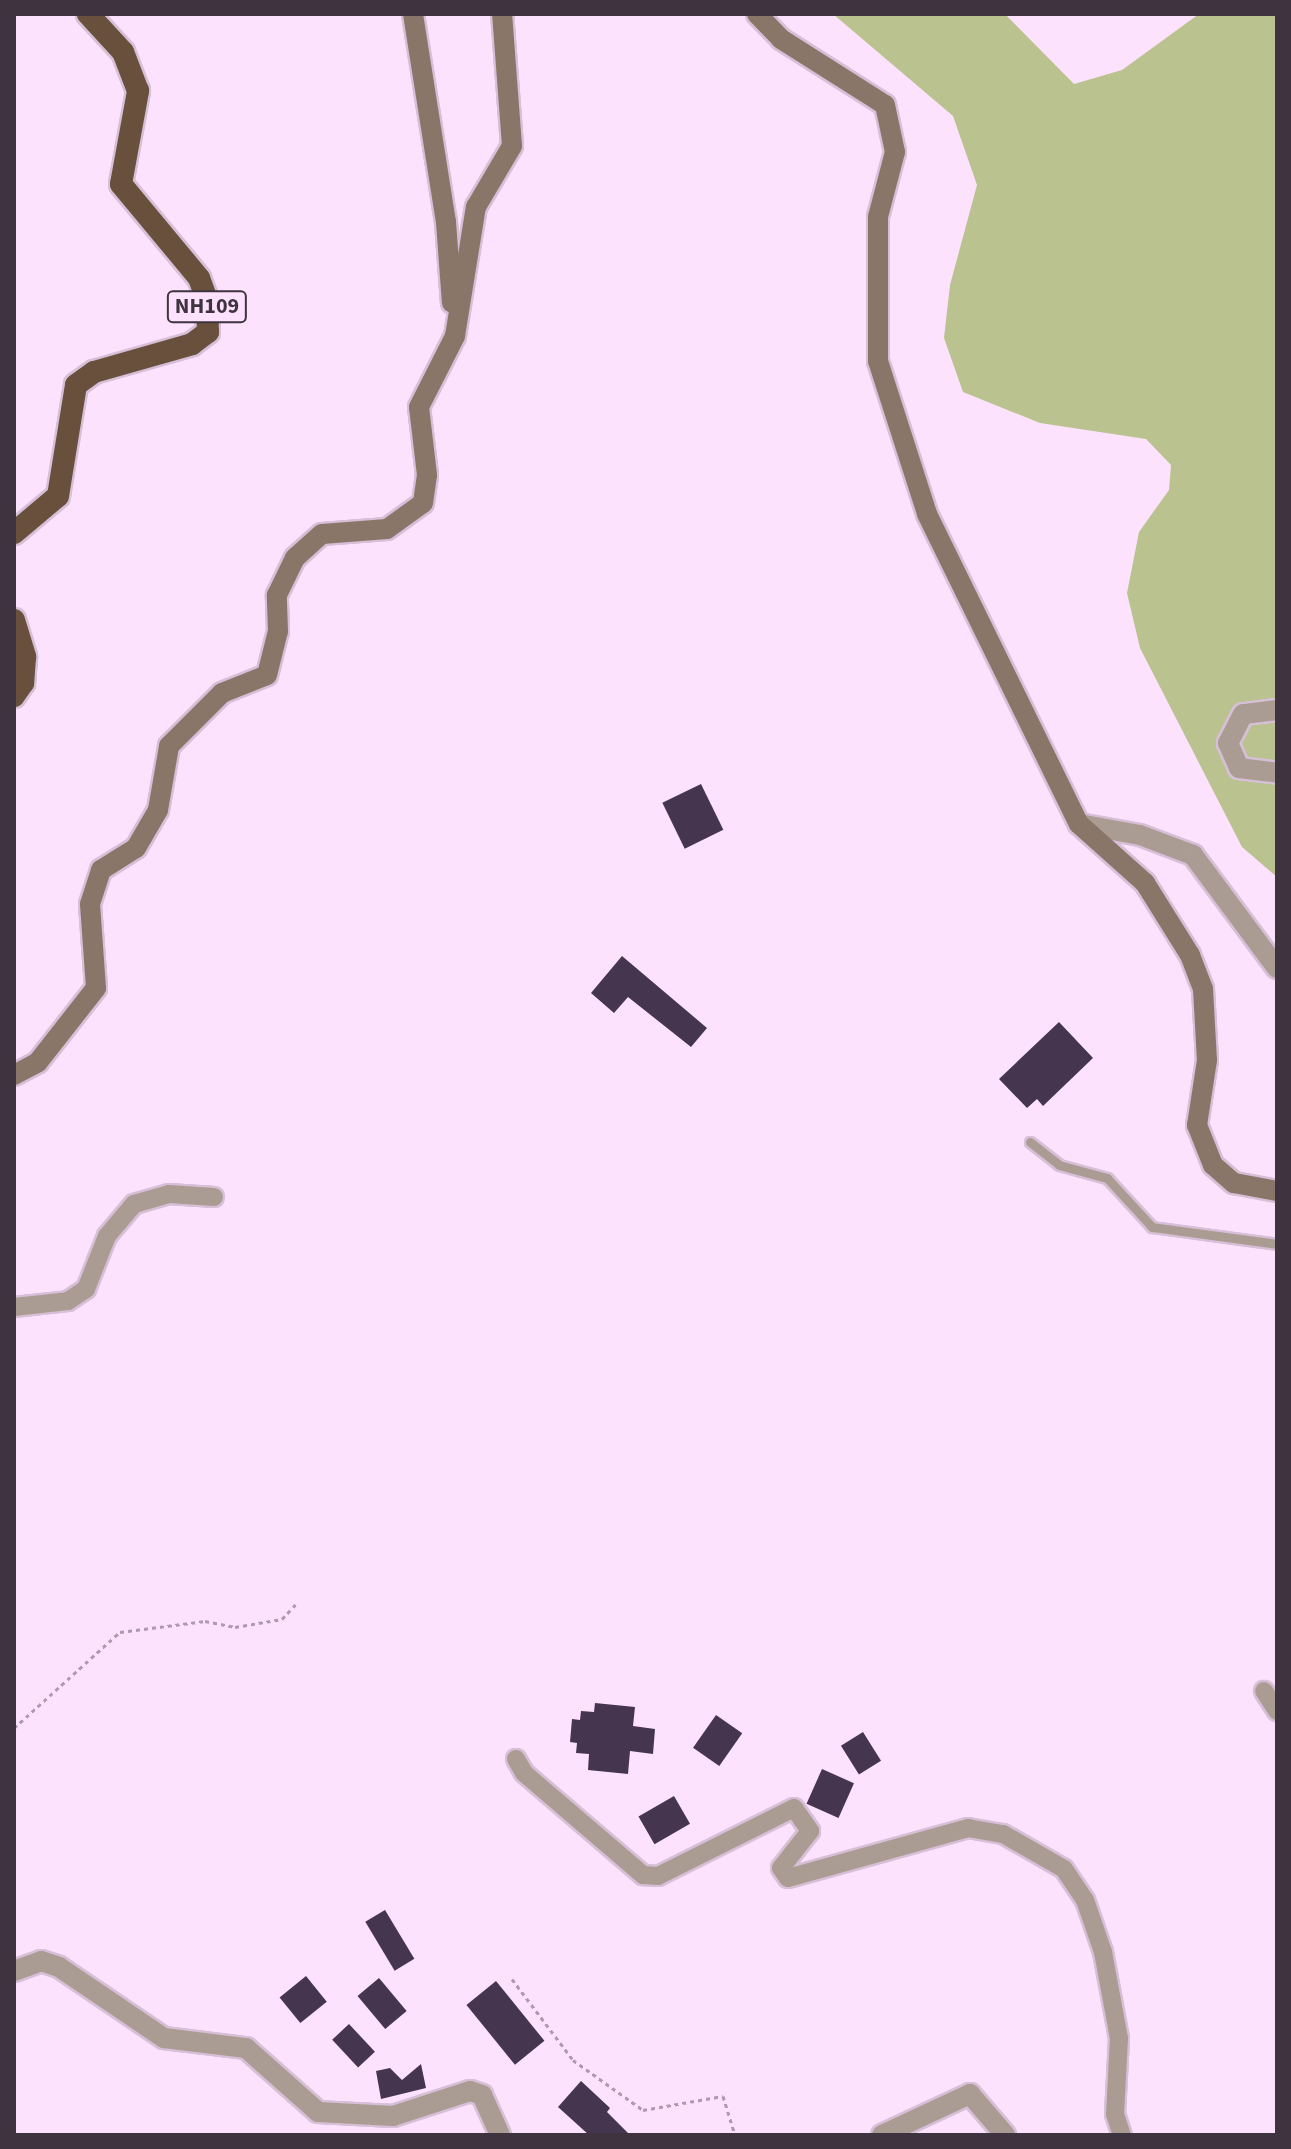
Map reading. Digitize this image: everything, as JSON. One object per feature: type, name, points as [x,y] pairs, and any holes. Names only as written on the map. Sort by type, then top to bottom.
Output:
[{"type":"highway","name":"NH109","points":[[14,533],[58,496],[76,385],[128,358],[192,344],[208,332],[207,300],[199,278],[121,184],[138,91],[123,52],[88,14]]},
{"type":"highway","points":[[14,620],[25,657],[23,683],[14,696]]},
{"type":"main road","points":[[413,14],[446,222],[455,337]]},
{"type":"main road","points":[[14,1075],[38,1062],[96,988],[90,904],[101,870],[136,848],[158,810],[169,746],[222,693],[267,675],[278,631],[277,595],[295,558],[322,534],[387,529],[423,503],[427,475],[419,407],[455,337],[476,207],[512,146],[502,14]]},
{"type":"main road","points":[[757,14],[781,39],[885,105],[895,152],[878,217],[878,361],[927,514],[1079,824],[1145,883],[1190,955],[1203,989],[1207,1060],[1197,1125],[1213,1165],[1234,1183],[1277,1191]]},
{"type":"street","points":[[1277,710],[1243,714],[1228,743],[1239,768],[1277,773]]},
{"type":"street","points":[[1079,824],[1140,835],[1193,855],[1277,968]]},
{"type":"street","points":[[14,1307],[68,1301],[86,1289],[107,1236],[134,1204],[169,1194],[214,1197]]},
{"type":"street","points":[[1264,1691],[1277,1711]]},
{"type":"street","points":[[516,1759],[524,1773],[643,1875],[658,1876],[794,1808],[810,1831],[781,1868],[788,1878],[968,1828],[1003,1834],[1064,1869],[1085,1900],[1103,1952],[1119,2038],[1115,2114],[1122,2135]]},
{"type":"street","points":[[14,1971],[41,1961],[59,1967],[164,2038],[246,2048],[318,2112],[393,2116],[470,2091],[482,2095],[500,2135]]},
{"type":"street","points":[[882,2135],[970,2094],[1005,2135]]},
{"type":"lane","points":[[1030,1142],[1059,1165],[1107,1178],[1152,1227],[1277,1244]]},
{"type":"path","points":[[14,1728],[120,1632],[205,1621],[235,1627],[282,1619],[297,1603]]},
{"type":"path","points":[[512,1979],[573,2060],[643,2110],[723,2096],[735,2135]]},
{"type":"green space","points":[[833,14],[1005,14],[1074,84],[1122,70],[1199,14],[1277,14],[1277,877],[1242,847],[1140,648],[1127,593],[1139,532],[1169,490],[1171,465],[1146,439],[1040,423],[963,392],[944,338],[950,285],[977,185],[953,116]]},
{"type":"building","points":[[701,784],[723,830],[685,849],[662,803]]},
{"type":"building","points":[[622,956],[707,1028],[691,1047],[628,997],[614,1013],[591,993]]},
{"type":"building","points":[[1059,1022],[1093,1058],[1043,1106],[1037,1099],[1027,1108],[999,1079]]},
{"type":"building","points":[[595,1703],[635,1707],[633,1726],[655,1729],[653,1754],[630,1751],[628,1774],[588,1770],[589,1754],[576,1753],[577,1743],[570,1742],[572,1719],[580,1720],[581,1711],[594,1712]]},
{"type":"building","points":[[716,1715],[742,1733],[719,1766],[693,1748]]},
{"type":"building","points":[[863,1732],[881,1761],[859,1775],[841,1746]]},
{"type":"building","points":[[822,1769],[854,1783],[839,1818],[807,1804]]},
{"type":"building","points":[[674,1796],[690,1824],[654,1844],[638,1816]]},
{"type":"building","points":[[385,1910],[414,1959],[395,1971],[365,1922]]},
{"type":"building","points":[[306,1976],[327,2002],[300,2023],[280,1997]]},
{"type":"building","points":[[379,1978],[407,2011],[385,2029],[358,1996]]},
{"type":"building","points":[[496,1981],[544,2041],[515,2065],[466,2005]]},
{"type":"building","points":[[349,2024],[375,2052],[358,2067],[332,2040]]},
{"type":"building","points":[[421,2064],[426,2088],[381,2099],[376,2071],[390,2068],[402,2080]]},
{"type":"building","points":[[581,2081],[610,2108],[607,2112],[630,2135],[589,2135],[558,2107]]}]
